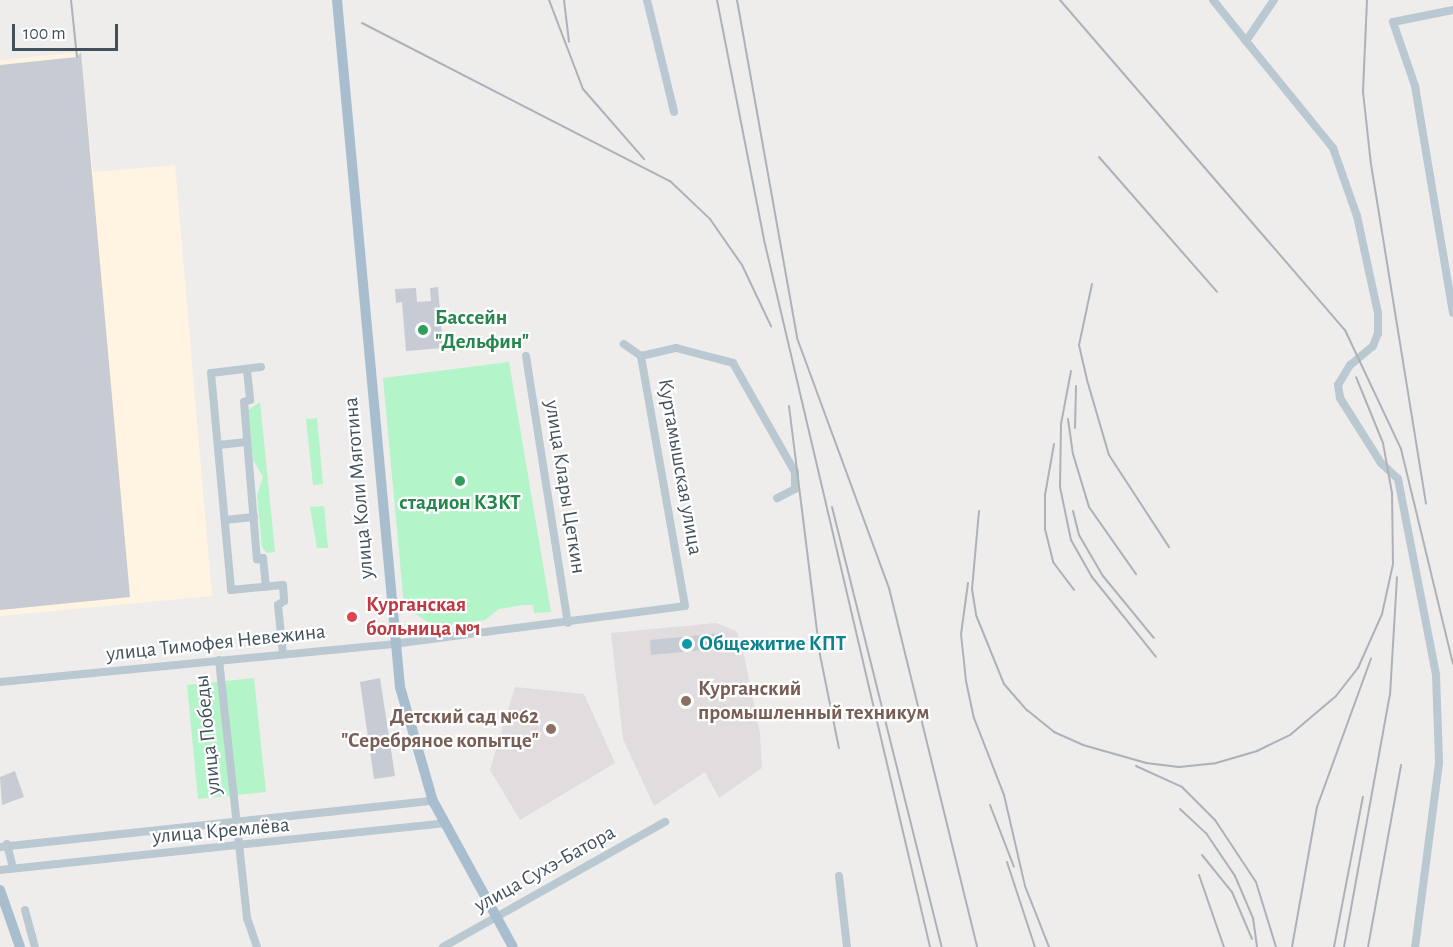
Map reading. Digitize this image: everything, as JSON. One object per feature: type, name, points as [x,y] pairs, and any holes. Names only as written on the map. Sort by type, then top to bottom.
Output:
[{"type":"main road","name":"улица Коли Мяготина","points":[[337,0],[393,644],[408,718],[433,801],[513,947]]},
{"type":"main road","points":[[0,890],[20,947]]},
{"type":"street","points":[[647,0],[674,112]]},
{"type":"street","points":[[1213,0],[1333,148],[1357,216],[1378,313],[1373,346],[1350,365],[1338,385],[1340,398],[1375,453],[1398,479],[1436,675],[1439,763],[1415,947]]},
{"type":"street","points":[[1246,41],[1274,0]]},
{"type":"street","points":[[1453,10],[1393,22],[1415,86],[1451,278],[1453,313]]},
{"type":"street","name":"Куртамышская улица","points":[[624,344],[641,356],[685,606]]},
{"type":"street","points":[[641,356],[676,348],[733,363],[760,408],[780,453],[795,472],[795,489],[777,498]]},
{"type":"street","name":"улица Клары Цеткин","points":[[526,356],[568,623]]},
{"type":"street","points":[[261,367],[211,373],[231,590],[283,585],[284,601],[278,605],[283,654]]},
{"type":"street","points":[[247,370],[247,442],[257,559],[263,558],[266,586]]},
{"type":"street","points":[[218,445],[247,442]]},
{"type":"street","points":[[225,520],[254,517]]},
{"type":"street","name":"улица Тимофея Невежина","points":[[0,682],[393,644],[685,606]]},
{"type":"street","name":"улица Победы","points":[[219,660],[247,918],[257,947]]},
{"type":"street","name":"улица Кремлёва","points":[[4,845],[433,801]]},
{"type":"street","name":"улица Сухэ-Батора","points":[[443,947],[665,822]]},
{"type":"street","name":"улица Кремлёва","points":[[0,870],[238,848],[444,823]]},
{"type":"street","points":[[4,845],[13,868]]},
{"type":"street","points":[[839,876],[847,947]]},
{"type":"street","points":[[25,910],[35,947]]},
{"type":"shaded area","points":[[81,52],[93,172],[175,165],[212,596],[0,616],[0,60]]},
{"type":"shaded area","name":"Курганский промышленный техникум","points":[[716,623],[736,631],[741,641],[760,733],[762,768],[719,798],[705,772],[654,806],[623,739],[611,633]]},
{"type":"shaded area","name":"Детский сад №62 \"Серебряное копытце\"","points":[[515,687],[584,694],[615,763],[520,820],[490,770]]},
{"type":"green space","name":"стадион КЗКТ","points":[[509,362],[551,612],[534,613],[533,605],[523,605],[499,609],[485,620],[433,626],[404,606],[383,378]]},
{"type":"green space","points":[[260,402],[275,552],[267,553],[262,547],[257,496],[263,477],[253,460],[248,410]]},
{"type":"green space","points":[[317,418],[323,484],[313,485],[306,419]]},
{"type":"green space","points":[[324,506],[328,548],[317,548],[310,507]]},
{"type":"green space","points":[[254,678],[266,792],[198,799],[187,685]]},
{"type":"building","points":[[81,52],[130,597],[0,610],[0,65],[77,57]]},
{"type":"building","name":"Бассейн \"Дельфин\"","points":[[438,287],[443,348],[406,351],[402,302],[396,303],[395,289],[416,288],[417,302],[431,301],[430,288]]},
{"type":"building","name":"Общежитие КПТ","points":[[723,633],[724,648],[651,655],[650,640]]},
{"type":"building","points":[[380,678],[395,776],[374,779],[360,682]]},
{"type":"building","points":[[15,771],[24,797],[2,805],[0,777]]},
{"type":"railway","points":[[71,0],[77,57]]},
{"type":"railway","points":[[549,0],[583,89],[644,159]]},
{"type":"railway","points":[[564,0],[569,42]]},
{"type":"railway","points":[[717,0],[765,244],[930,947]]},
{"type":"railway","points":[[737,0],[797,338],[889,588],[977,947]]},
{"type":"railway","points":[[1060,0],[1345,330],[1401,449],[1453,664]]},
{"type":"railway","points":[[1367,0],[1363,92],[1371,164],[1426,504]]},
{"type":"railway","points":[[362,23],[670,181],[710,219],[742,265],[771,326]]},
{"type":"railway","points":[[1099,157],[1217,292]]},
{"type":"railway","points":[[1092,284],[1079,345],[1087,380],[1109,455],[1169,547]]},
{"type":"railway","points":[[1071,371],[1061,424],[1060,487],[1071,540],[1092,577],[1156,657]]},
{"type":"railway","points":[[979,511],[972,589],[976,615],[1004,684],[1027,710],[1054,732],[1083,745],[1146,763],[1179,767],[1216,763],[1257,751],[1290,735],[1336,696],[1358,668],[1382,614],[1393,564],[1392,493],[1383,443],[1356,377]]},
{"type":"railway","points":[[1075,428],[1076,386]]},
{"type":"railway","points":[[789,406],[820,655],[839,748]]},
{"type":"railway","points":[[1068,419],[1073,454],[1089,507],[1136,574]]},
{"type":"railway","points":[[1054,444],[1045,495],[1045,529],[1053,562],[1074,590]]},
{"type":"railway","points":[[832,507],[942,947]]},
{"type":"railway","points":[[1073,511],[1079,535],[1103,576],[1154,638]]},
{"type":"railway","points":[[1344,947],[1390,695],[1397,577]]},
{"type":"railway","points":[[968,583],[961,634],[966,681],[974,718],[1004,795],[1025,886],[1049,947]]},
{"type":"railway","points":[[1292,947],[1317,807],[1371,659]]},
{"type":"railway","points":[[1368,947],[1401,765]]},
{"type":"railway","points":[[1136,766],[1182,787],[1215,820],[1256,882],[1276,947]]},
{"type":"railway","points":[[1334,947],[1363,797]]},
{"type":"railway","points":[[990,805],[1014,867]]},
{"type":"railway","points":[[1180,809],[1206,833],[1235,876],[1253,918],[1257,947]]},
{"type":"railway","points":[[1202,855],[1232,892],[1252,939]]},
{"type":"railway","points":[[1007,862],[1035,947]]},
{"type":"railway","points":[[1199,875],[1224,947]]},
{"type":"place","name":"Бассейн \"Дельфин\"","points":[[423,330]]},
{"type":"place","name":"стадион КЗКТ","points":[[460,481]]},
{"type":"place","name":"Курганская больница №1","points":[[352,617]]},
{"type":"place","name":"Общежитие КПТ","points":[[687,644]]},
{"type":"place","name":"Курганский промышленный техникум","points":[[686,701]]},
{"type":"place","name":"Детский сад №62 \"Серебряное копытце\"","points":[[551,729]]}]
